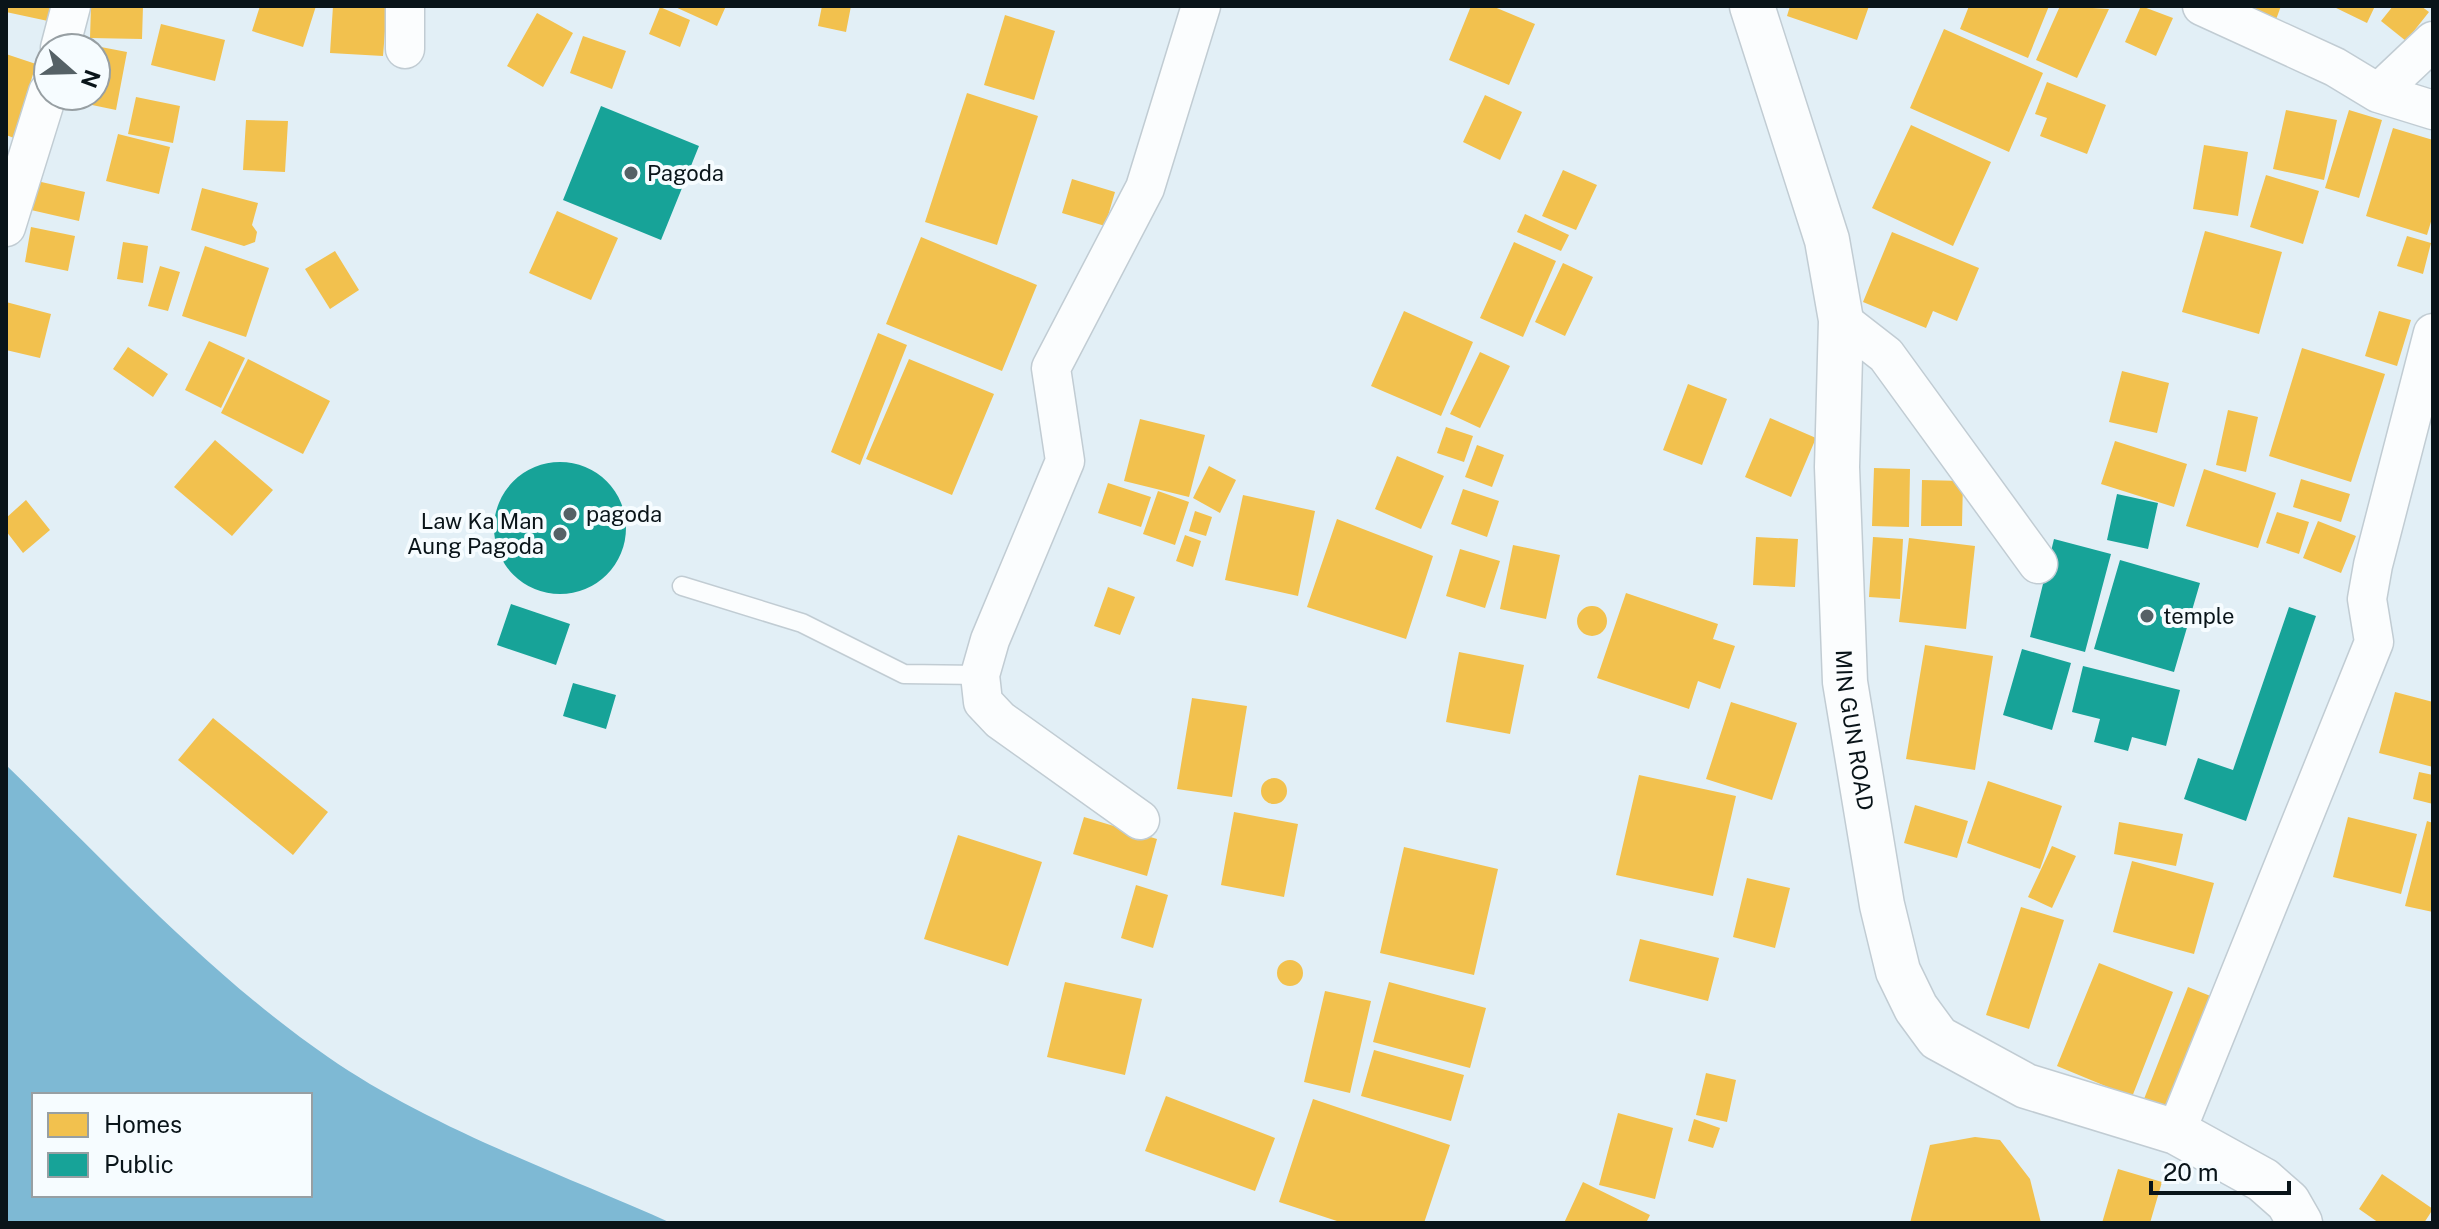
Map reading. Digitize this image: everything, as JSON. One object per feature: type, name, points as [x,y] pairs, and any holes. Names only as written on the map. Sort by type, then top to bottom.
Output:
[{"type":"street","points":[[64,32],[71,6]]},
{"type":"street","points":[[405,6],[405,49]]},
{"type":"street","points":[[1140,820],[1000,720],[983,702],[980,675],[990,640],[1065,461],[1051,368],[1145,188],[1201,6]]},
{"type":"street","name":"MIN GUN ROAD","points":[[1752,6],[1827,240],[1841,320],[1837,467],[1845,682],[1882,905],[1898,971],[1916,1008],[1938,1038],[2026,1086],[2176,1132],[2263,1180],[2288,1202],[2300,1223]]},
{"type":"street","points":[[2202,6],[2335,67],[2378,93],[2433,110]]},
{"type":"street","points":[[2378,93],[2433,41]]},
{"type":"street","points":[[6,227],[42,112]]},
{"type":"street","points":[[1841,320],[1886,355],[2038,564]]},
{"type":"street","points":[[2176,1132],[2374,642],[2367,599],[2373,565],[2433,333]]},
{"type":"lane","points":[[682,586],[802,623],[904,674],[980,675]]},
{"type":"water","points":[[6,765],[201,955],[284,1025],[328,1057],[367,1082],[451,1127],[671,1223],[6,1223]]},
{"type":"building: Homes","points":[[6,6],[51,6],[48,21],[6,12]]},
{"type":"building: Homes","points":[[91,6],[143,6],[142,39],[112,38],[112,32],[90,32]]},
{"type":"building: Homes","points":[[260,6],[316,6],[303,47],[252,31]]},
{"type":"building: Homes","points":[[333,6],[387,6],[383,56],[330,53]]},
{"type":"building: Homes","points":[[673,6],[726,6],[717,26]]},
{"type":"building: Homes","points":[[822,6],[851,6],[846,32],[818,26]]},
{"type":"building: Homes","points":[[1471,6],[1492,6],[1535,24],[1509,85],[1449,60]]},
{"type":"building: Homes","points":[[1790,6],[1869,6],[1857,40],[1787,16]]},
{"type":"building: Homes","points":[[1969,6],[2049,6],[2028,58],[1960,29]]},
{"type":"building: Homes","points":[[2060,6],[2109,9],[2077,78],[2036,60]]},
{"type":"building: Homes","points":[[2141,6],[2173,18],[2156,56],[2125,42]]},
{"type":"building: Homes","points":[[2221,6],[2281,6],[2274,25]]},
{"type":"building: Homes","points":[[2332,6],[2375,6],[2367,23]]},
{"type":"building: Homes","points":[[2393,6],[2421,6],[2429,12],[2406,41],[2381,21]]},
{"type":"building: Homes","points":[[660,7],[690,20],[680,47],[649,34]]},
{"type":"building: Homes","points":[[537,13],[573,33],[543,87],[507,66]]},
{"type":"building: Homes","points":[[1005,15],[1055,31],[1034,100],[984,85]]},
{"type":"building: Homes","points":[[161,24],[225,40],[215,81],[151,65]]},
{"type":"building: Homes","points":[[1944,29],[2043,73],[2009,152],[1910,108]]},
{"type":"building: Homes","points":[[583,36],[626,51],[612,89],[570,73]]},
{"type":"building: Homes","points":[[112,49],[127,52],[116,110],[112,109]]},
{"type":"building: Homes","points":[[6,54],[32,63],[32,77],[14,138],[6,135]]},
{"type":"building: Homes","points":[[2047,82],[2106,105],[2087,154],[2040,136],[2047,118],[2035,114]]},
{"type":"building: Homes","points":[[967,93],[1038,116],[997,245],[925,222]]},
{"type":"building: Homes","points":[[1485,95],[1522,112],[1500,160],[1463,142]]},
{"type":"building: Homes","points":[[136,97],[180,106],[173,143],[128,134]]},
{"type":"building: Homes","points":[[2286,110],[2337,120],[2324,180],[2273,169]]},
{"type":"building: Homes","points":[[2349,110],[2382,120],[2359,198],[2325,188]]},
{"type":"building: Homes","points":[[246,120],[288,121],[285,172],[243,170]]},
{"type":"building: Homes","points":[[1911,125],[1991,162],[1953,246],[1872,208]]},
{"type":"building: Homes","points":[[2393,128],[2433,140],[2433,215],[2427,235],[2366,216]]},
{"type":"building: Homes","points":[[118,134],[170,147],[159,194],[106,181]]},
{"type":"building: Homes","points":[[2204,145],[2248,152],[2238,216],[2193,209]]},
{"type":"building: Homes","points":[[1563,170],[1597,185],[1576,230],[1542,216]]},
{"type":"building: Homes","points":[[2266,175],[2319,191],[2303,244],[2250,227]]},
{"type":"building: Homes","points":[[1072,179],[1115,192],[1105,226],[1062,213]]},
{"type":"building: Homes","points":[[37,181],[85,192],[79,221],[31,210]]},
{"type":"building: Homes","points":[[202,188],[258,203],[252,225],[257,232],[255,242],[244,246],[191,230]]},
{"type":"building: Homes","points":[[557,211],[618,238],[591,300],[529,273]]},
{"type":"building: Homes","points":[[1525,214],[1569,235],[1561,251],[1517,232]]},
{"type":"building: Homes","points":[[31,227],[75,236],[68,271],[25,262]]},
{"type":"building: Homes","points":[[2205,231],[2282,252],[2259,334],[2182,312]]},
{"type":"building: Homes","points":[[1892,232],[1979,268],[1957,321],[1933,311],[1926,328],[1863,302]]},
{"type":"building: Homes","points":[[2407,236],[2431,243],[2423,274],[2397,266]]},
{"type":"building: Homes","points":[[921,237],[1037,285],[1002,371],[886,324]]},
{"type":"building: Homes","points":[[123,242],[148,246],[143,283],[117,279]]},
{"type":"building: Homes","points":[[1514,242],[1556,261],[1523,337],[1480,318]]},
{"type":"building: Homes","points":[[205,246],[269,268],[246,337],[182,316]]},
{"type":"building: Homes","points":[[335,251],[359,290],[330,309],[305,269]]},
{"type":"building: Homes","points":[[1563,263],[1593,277],[1565,336],[1535,322]]},
{"type":"building: Homes","points":[[160,266],[180,272],[168,311],[148,306]]},
{"type":"building: Homes","points":[[6,302],[51,314],[40,358],[6,350]]},
{"type":"building: Homes","points":[[1404,311],[1473,342],[1441,416],[1371,386]]},
{"type":"building: Homes","points":[[2379,311],[2411,320],[2397,366],[2365,356]]},
{"type":"building: Homes","points":[[878,333],[907,345],[860,465],[831,452]]},
{"type":"building: Homes","points":[[209,341],[245,358],[221,408],[185,390]]},
{"type":"building: Homes","points":[[128,347],[168,374],[153,397],[113,369]]},
{"type":"building: Homes","points":[[2302,348],[2385,374],[2351,482],[2269,456]]},
{"type":"building: Homes","points":[[1480,352],[1510,366],[1480,428],[1450,414]]},
{"type":"building: Homes","points":[[248,359],[330,401],[303,454],[221,413]]},
{"type":"building: Homes","points":[[909,359],[994,394],[952,495],[866,459]]},
{"type":"building: Homes","points":[[2122,371],[2169,383],[2157,433],[2109,422]]},
{"type":"building: Homes","points":[[1688,384],[1727,399],[1702,465],[1663,450]]},
{"type":"building: Homes","points":[[2228,410],[2258,417],[2246,472],[2216,465]]},
{"type":"building: Homes","points":[[1770,418],[1816,438],[1791,497],[1745,477]]},
{"type":"building: Homes","points":[[1140,419],[1205,435],[1189,497],[1124,481]]},
{"type":"building: Homes","points":[[1446,427],[1473,436],[1464,462],[1437,453]]},
{"type":"building: Homes","points":[[215,440],[273,490],[232,536],[174,487]]},
{"type":"building: Homes","points":[[2115,441],[2187,464],[2174,507],[2101,484]]},
{"type":"building: Homes","points":[[1477,445],[1504,455],[1492,487],[1465,477]]},
{"type":"building: Homes","points":[[1397,456],[1444,476],[1421,529],[1375,509]]},
{"type":"building: Homes","points":[[1209,466],[1236,480],[1220,513],[1193,498]]},
{"type":"building: Homes","points":[[1874,468],[1910,469],[1909,527],[1872,526]]},
{"type":"building: Homes","points":[[2204,469],[2276,493],[2258,548],[2186,526]]},
{"type":"building: Homes","points":[[2301,479],[2350,494],[2341,522],[2293,507]]},
{"type":"building: Homes","points":[[1922,480],[1963,481],[1962,526],[1921,526]]},
{"type":"building: Homes","points":[[1108,483],[1151,497],[1141,527],[1098,513]]},
{"type":"building: Homes","points":[[1463,489],[1499,501],[1487,537],[1451,524]]},
{"type":"building: Homes","points":[[1158,491],[1189,502],[1175,545],[1143,534]]},
{"type":"building: Homes","points":[[1243,495],[1315,511],[1298,596],[1225,580]]},
{"type":"building: Homes","points":[[26,500],[50,530],[23,553],[6,531],[6,518]]},
{"type":"building: Homes","points":[[1195,511],[1212,517],[1206,536],[1189,531]]},
{"type":"building: Homes","points":[[2277,512],[2309,522],[2299,554],[2266,543]]},
{"type":"building: Homes","points":[[1337,519],[1433,556],[1406,639],[1307,607]]},
{"type":"building: Homes","points":[[2318,521],[2356,536],[2341,573],[2303,558]]},
{"type":"building: Homes","points":[[1185,535],[1201,541],[1193,567],[1176,561]]},
{"type":"building: Homes","points":[[1756,537],[1798,539],[1795,587],[1753,585]]},
{"type":"building: Homes","points":[[1873,537],[1903,539],[1900,599],[1869,597]]},
{"type":"building: Homes","points":[[1909,538],[1975,546],[1966,629],[1899,622]]},
{"type":"building: Homes","points":[[1513,545],[1560,555],[1546,619],[1500,609]]},
{"type":"building: Homes","points":[[1460,549],[1500,561],[1485,608],[1446,596]]},
{"type":"building: Homes","points":[[1108,587],[1135,597],[1120,635],[1094,626]]},
{"type":"building: Homes","points":[[1626,593],[1718,624],[1713,639],[1735,646],[1720,689],[1698,681],[1689,709],[1597,678]]},
{"type":"building: Homes","points":[[1592,606],[1603,610],[1607,621],[1603,632],[1592,636],[1581,632],[1577,621],[1581,610]]},
{"type":"building: Homes","points":[[1925,645],[1993,656],[1975,770],[1906,759]]},
{"type":"building: Homes","points":[[1459,652],[1524,665],[1510,734],[1446,722]]},
{"type":"building: Homes","points":[[2395,692],[2433,702],[2433,767],[2379,753]]},
{"type":"building: Homes","points":[[1192,698],[1247,706],[1232,797],[1177,789]]},
{"type":"building: Homes","points":[[1731,702],[1797,723],[1772,800],[1706,779]]},
{"type":"building: Homes","points":[[213,718],[328,812],[293,855],[178,760]]},
{"type":"building: Homes","points":[[2419,772],[2433,775],[2433,804],[2413,799]]},
{"type":"building: Homes","points":[[1639,775],[1736,796],[1713,896],[1616,875]]},
{"type":"building: Homes","points":[[1274,778],[1283,782],[1287,791],[1283,800],[1274,804],[1265,800],[1261,791],[1265,782]]},
{"type":"building: Homes","points":[[1988,781],[2062,806],[2040,869],[1967,843]]},
{"type":"building: Homes","points":[[1915,805],[1968,821],[1957,858],[1904,843]]},
{"type":"building: Homes","points":[[1234,812],[1298,824],[1284,897],[1221,885]]},
{"type":"building: Homes","points":[[1084,817],[1157,839],[1147,876],[1073,854]]},
{"type":"building: Homes","points":[[2348,817],[2417,834],[2401,894],[2333,877]]},
{"type":"building: Homes","points":[[2427,821],[2433,823],[2433,912],[2405,906]]},
{"type":"building: Homes","points":[[2119,822],[2183,834],[2176,866],[2114,854]]},
{"type":"building: Homes","points":[[958,835],[1042,862],[1008,966],[924,939]]},
{"type":"building: Homes","points":[[2052,846],[2076,856],[2052,908],[2028,897]]},
{"type":"building: Homes","points":[[1404,847],[1498,869],[1474,975],[1380,953]]},
{"type":"building: Homes","points":[[2132,861],[2214,883],[2194,954],[2113,932]]},
{"type":"building: Homes","points":[[1747,878],[1790,888],[1775,948],[1733,937]]},
{"type":"building: Homes","points":[[1136,885],[1168,895],[1153,948],[1121,938]]},
{"type":"building: Homes","points":[[2021,907],[2064,920],[2029,1029],[1986,1015]]},
{"type":"building: Homes","points":[[1640,939],[1719,958],[1708,1001],[1629,981]]},
{"type":"building: Homes","points":[[1290,960],[1299,964],[1303,973],[1299,982],[1290,986],[1281,982],[1277,973],[1281,964]]},
{"type":"building: Homes","points":[[2099,963],[2173,992],[2132,1097],[2057,1066]]},
{"type":"building: Homes","points":[[1065,982],[1142,999],[1125,1075],[1047,1057]]},
{"type":"building: Homes","points":[[1389,982],[1486,1008],[1470,1068],[1373,1042]]},
{"type":"building: Homes","points":[[2188,987],[2218,999],[2174,1111],[2144,1099]]},
{"type":"building: Homes","points":[[1325,991],[1371,1001],[1350,1093],[1304,1082]]},
{"type":"building: Homes","points":[[1374,1050],[1464,1075],[1451,1121],[1361,1096]]},
{"type":"building: Homes","points":[[1706,1073],[1736,1080],[1727,1122],[1696,1115]]},
{"type":"building: Homes","points":[[1166,1096],[1275,1138],[1255,1191],[1145,1151]]},
{"type":"building: Homes","points":[[1313,1099],[1450,1145],[1424,1223],[1343,1223],[1279,1202]]},
{"type":"building: Homes","points":[[1618,1113],[1673,1128],[1655,1199],[1599,1185]]},
{"type":"building: Homes","points":[[1694,1119],[1720,1128],[1713,1148],[1688,1141]]},
{"type":"building: Homes","points":[[1975,1137],[2000,1140],[2030,1179],[2041,1223],[1910,1223],[1930,1145]]},
{"type":"building: Homes","points":[[2118,1169],[2162,1182],[2150,1223],[2102,1223]]},
{"type":"building: Homes","points":[[2382,1174],[2433,1209],[2424,1223],[2379,1223],[2359,1209]]},
{"type":"building: Homes","points":[[1583,1182],[1650,1215],[1646,1223],[1564,1223]]},
{"type":"building: Public","name":"Pagoda","points":[[601,106],[699,146],[661,240],[563,200]]},
{"type":"building: Public","name":"Law Ka Man Aung Pagoda","points":[[560,462],[585,467],[606,482],[621,503],[626,528],[621,553],[606,574],[585,589],[560,594],[535,589],[514,574],[499,553],[494,528],[499,503],[514,482],[535,467]]},
{"type":"building: Public","points":[[2117,494],[2158,503],[2148,549],[2107,540]]},
{"type":"building: Public","points":[[2054,539],[2111,554],[2085,652],[2030,637]]},
{"type":"building: Public","name":"temple","points":[[2120,560],[2200,583],[2174,672],[2094,649]]},
{"type":"building: Public","points":[[511,604],[570,624],[556,665],[497,645]]},
{"type":"building: Public","points":[[2289,607],[2316,616],[2246,821],[2184,799],[2198,758],[2233,770]]},
{"type":"building: Public","points":[[2022,649],[2071,663],[2052,730],[2003,715]]},
{"type":"building: Public","points":[[2083,666],[2180,690],[2166,746],[2132,737],[2128,751],[2094,742],[2100,719],[2072,712]]},
{"type":"building: Public","points":[[573,683],[616,695],[606,729],[563,716]]},
{"type":"place","name":"Pagoda","points":[[631,173]]},
{"type":"place","name":"pagoda","points":[[570,514]]},
{"type":"place","name":"Law Ka Man Aung Pagoda","points":[[560,534]]},
{"type":"place","name":"temple","points":[[2147,616]]}]
